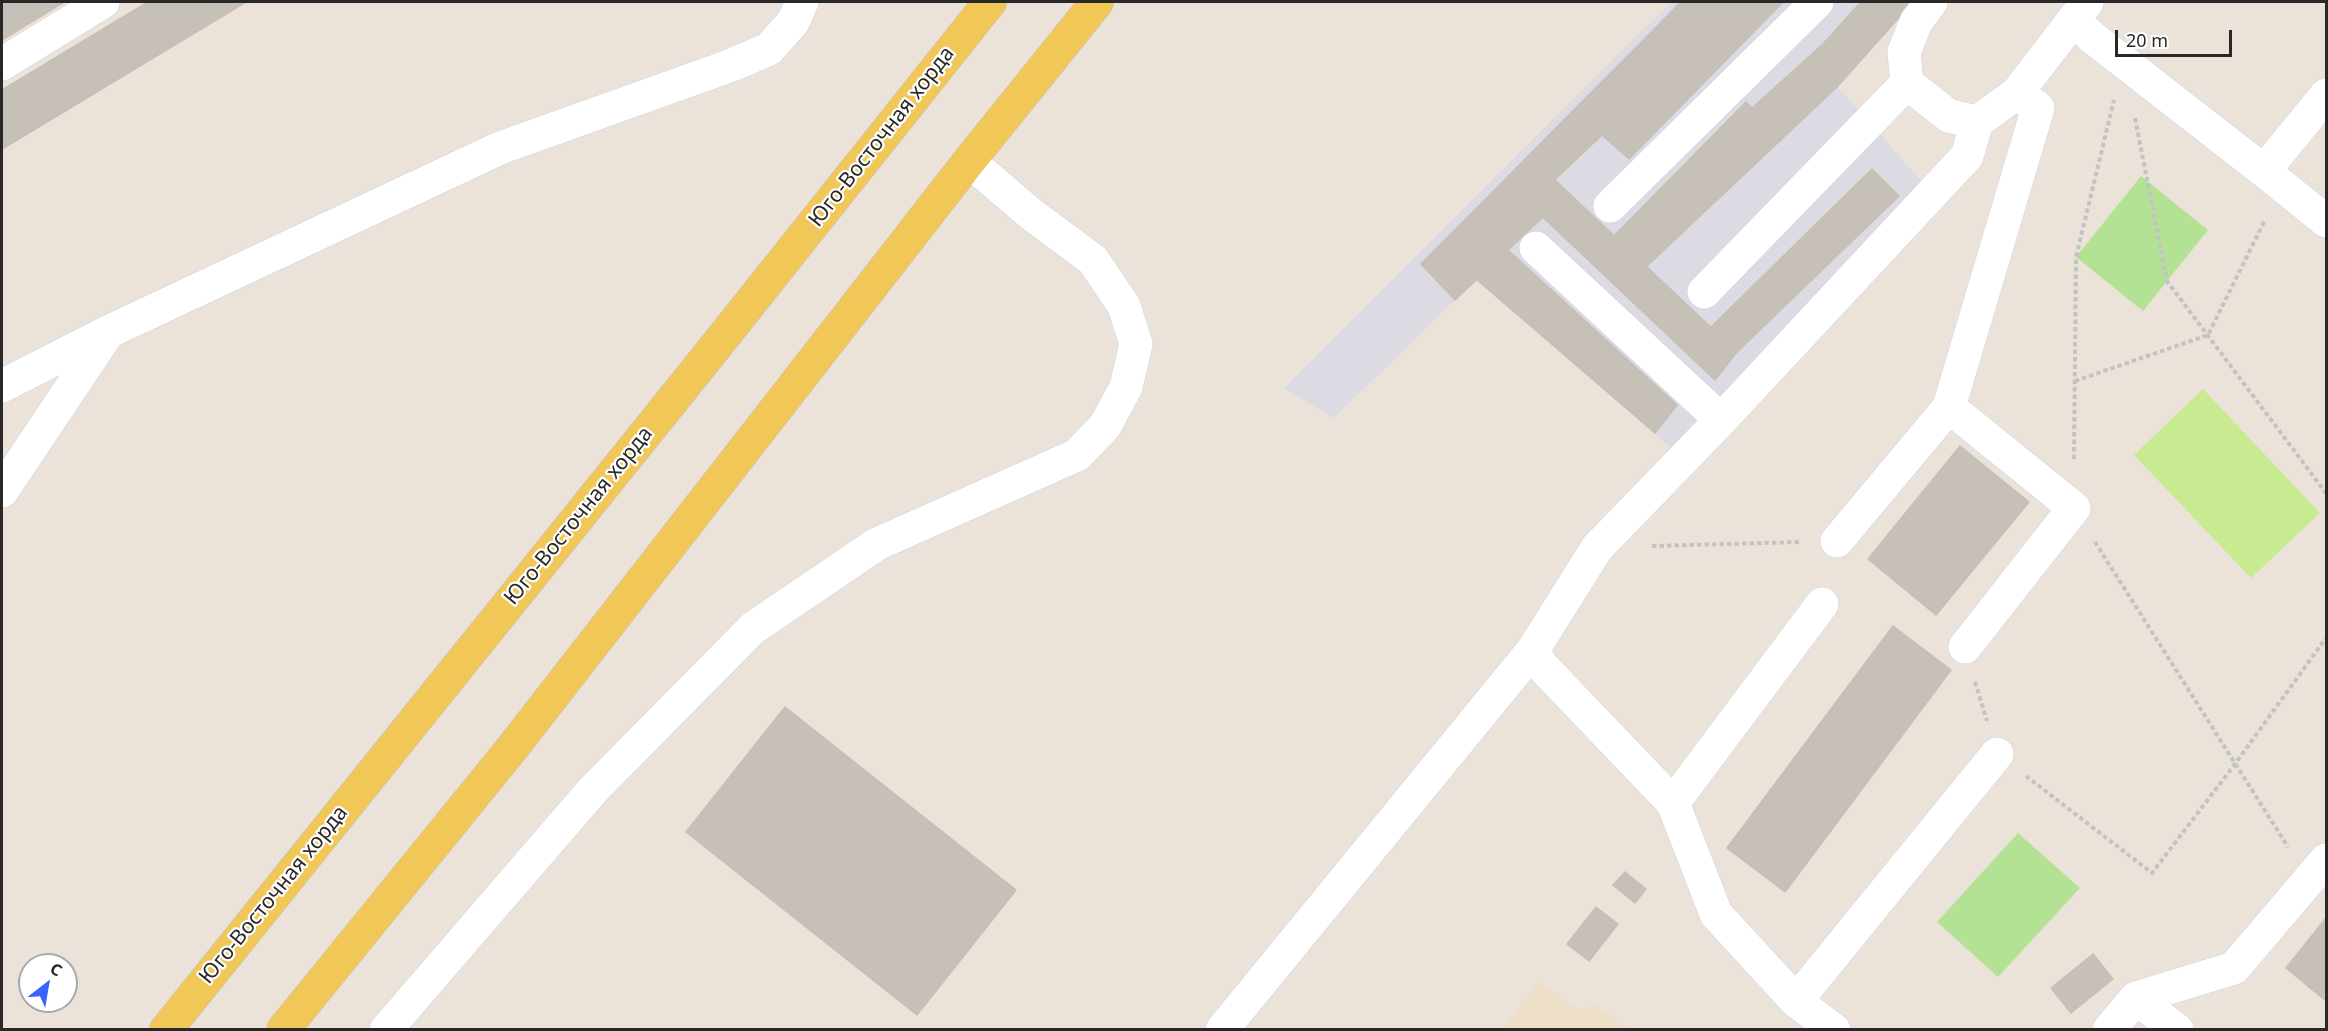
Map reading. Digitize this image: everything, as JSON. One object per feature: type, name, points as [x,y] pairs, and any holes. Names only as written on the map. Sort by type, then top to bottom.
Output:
[{"type":"main road","name":"Юго-Восточная хорда","points":[[166,1029],[990,2]]},
{"type":"main road","points":[[283,1029],[513,747],[969,161],[1097,2]]},
{"type":"street","points":[[2,63],[103,2]]},
{"type":"street","points":[[2,386],[108,332],[500,148],[732,65],[768,49],[793,22],[802,2]]},
{"type":"street","points":[[1610,206],[1817,2]]},
{"type":"street","points":[[1931,2],[1917,22],[1904,52],[1907,83],[1949,116],[1977,122]]},
{"type":"street","points":[[1222,1029],[1533,650],[1597,548],[1721,420],[1967,156],[1977,122],[2017,93],[2080,11],[2124,61],[2326,221]]},
{"type":"street","points":[[1704,292],[1907,83]]},
{"type":"street","points":[[1837,541],[1949,407],[2038,108],[2017,93]]},
{"type":"street","points":[[2273,178],[2326,94]]},
{"type":"street","points":[[386,1029],[592,791],[753,628],[877,544],[1077,455],[1105,426],[1126,387],[1136,344],[1124,306],[1093,260],[1031,214],[969,161]]},
{"type":"street","points":[[1536,248],[1721,420]]},
{"type":"street","points":[[2,491],[108,332]]},
{"type":"street","points":[[1949,407],[2074,508],[1965,647]]},
{"type":"street","points":[[1673,803],[1822,604]]},
{"type":"street","points":[[1533,650],[1541,665],[1673,803],[1716,914],[1796,1000],[1834,1029]]},
{"type":"street","points":[[1796,1000],[1997,754]]},
{"type":"street","points":[[2109,1029],[2136,998],[2234,968],[2318,870]]},
{"type":"street","points":[[2136,998],[2178,1029]]},
{"type":"path","points":[[2124,61],[2167,281],[2326,493]]},
{"type":"path","points":[[2124,61],[2076,257],[2074,508],[2235,764],[2318,870]]},
{"type":"path","points":[[2075,381],[2208,335],[2273,178]]},
{"type":"path","points":[[1597,548],[1837,541]]},
{"type":"path","points":[[1965,647],[1997,754],[2152,873],[2235,764],[2326,638]]},
{"type":"shaded area","points":[[1671,2],[1913,2],[1838,87],[1923,183],[1673,450],[1476,279],[1334,418],[1284,388]]},
{"type":"shaded area","points":[[1539,981],[1577,1009],[1597,1005],[1629,1029],[1503,1029]]},
{"type":"green space","points":[[2141,176],[2208,230],[2143,311],[2076,257]]},
{"type":"green space","points":[[2203,389],[2320,513],[2251,578],[2134,455]]},
{"type":"green space","points":[[2018,833],[2080,888],[1998,977],[1937,922]]},
{"type":"building","points":[[2,2],[64,2],[2,40]]},
{"type":"building","points":[[148,2],[246,2],[2,149],[2,90]]},
{"type":"building","points":[[1681,2],[1783,2],[1629,159],[1602,135],[1529,204],[1542,218],[1455,300],[1421,264]]},
{"type":"building","points":[[1861,2],[1913,2],[1837,87],[1647,266],[1614,236],[1746,102],[1752,108],[1823,44]]},
{"type":"building","points":[[1872,169],[1899,196],[1737,352],[1711,327]]},
{"type":"building","points":[[1555,180],[1737,352],[1715,380],[1529,204]]},
{"type":"building","points":[[1508,250],[1677,405],[1655,433],[1476,279]]},
{"type":"building","points":[[1960,446],[2029,502],[1936,615],[1868,559]]},
{"type":"building","points":[[1893,626],[1951,670],[1785,892],[1727,848]]},
{"type":"building","points":[[785,707],[1016,890],[917,1015],[686,832]]},
{"type":"building","points":[[1625,872],[1646,889],[1635,903],[1613,885]]},
{"type":"building","points":[[1596,907],[1618,924],[1589,961],[1567,944]]},
{"type":"building","points":[[2326,918],[2326,1001],[2286,968]]},
{"type":"building","points":[[2093,954],[2113,979],[2071,1013],[2051,988]]}]
